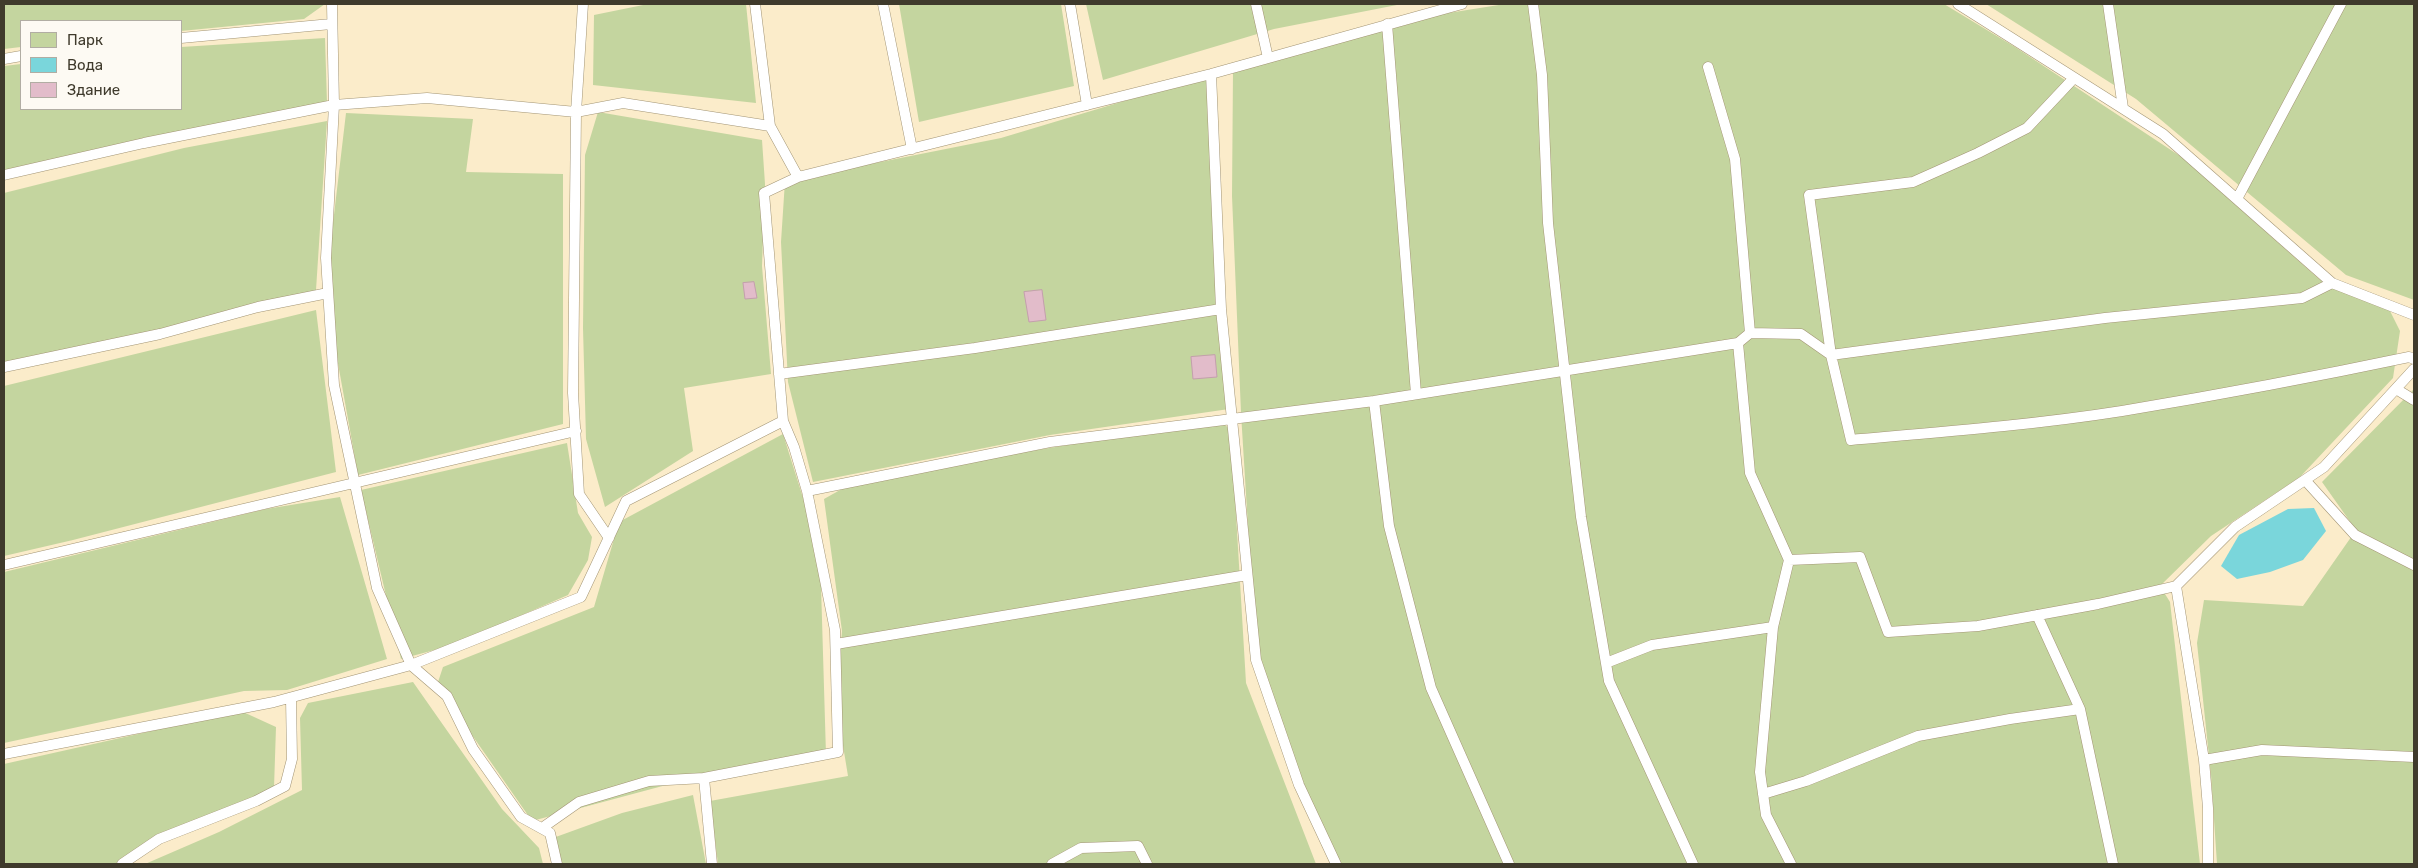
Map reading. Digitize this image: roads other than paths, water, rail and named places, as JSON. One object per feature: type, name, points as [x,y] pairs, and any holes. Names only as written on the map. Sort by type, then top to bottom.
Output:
[{"type":"lane","points":[[332,4],[334,105],[326,258],[334,385],[353,482],[377,588],[411,665],[447,696],[473,749],[521,817],[550,832],[558,864]]},
{"type":"lane","points":[[583,4],[576,112],[573,393],[580,494],[609,538]]},
{"type":"lane","points":[[755,4],[770,126],[798,177]]},
{"type":"lane","points":[[883,4],[912,149]]},
{"type":"lane","points":[[1070,4],[1087,105]]},
{"type":"lane","points":[[1256,4],[1268,58]]},
{"type":"lane","points":[[542,828],[579,802],[649,781],[704,778],[838,752],[836,630],[807,491],[794,447],[783,421],[764,193],[798,177],[1211,74],[1446,6],[1462,4]]},
{"type":"lane","points":[[1533,4],[1542,75],[1548,223],[1564,371],[1581,517],[1609,681],[1693,864]]},
{"type":"lane","points":[[1958,4],[2163,134],[2332,284],[2414,315]]},
{"type":"lane","points":[[2108,4],[2123,108]]},
{"type":"lane","points":[[2237,199],[2341,4]]},
{"type":"lane","points":[[182,38],[331,24]]},
{"type":"lane","points":[[1387,24],[1416,394]]},
{"type":"lane","points":[[4,59],[20,56]]},
{"type":"lane","points":[[1708,67],[1735,159],[1750,333]]},
{"type":"lane","points":[[1211,74],[1222,309],[1231,419],[1256,660],[1299,785],[1336,864]]},
{"type":"lane","points":[[2074,78],[2027,128],[1978,153],[1913,182],[1809,195],[1831,355],[1851,440],[1967,430],[2121,411],[2320,376],[2409,358],[2414,359]]},
{"type":"lane","points":[[4,175],[144,143],[334,105],[427,98],[576,112],[623,103],[770,126]]},
{"type":"lane","points":[[807,491],[1050,442],[1374,401],[1738,343],[1750,333],[1801,334],[1831,355],[2105,318],[2302,298],[2332,284]]},
{"type":"lane","points":[[4,367],[160,334],[258,307],[328,293]]},
{"type":"lane","points":[[779,374],[974,348],[1222,309]]},
{"type":"lane","points":[[1738,343],[1750,472],[1789,560],[1773,627],[1761,763],[1766,815],[1791,864]]},
{"type":"lane","points":[[1789,560],[1860,557],[1888,632],[1978,626],[2176,586],[2235,527],[2324,467],[2414,369]]},
{"type":"lane","points":[[2396,389],[2414,400]]},
{"type":"lane","points":[[1374,401],[1389,526],[1431,688],[1508,864]]},
{"type":"lane","points":[[4,754],[291,698],[411,665],[581,597],[626,501],[783,421]]},
{"type":"lane","points":[[4,565],[576,430]]},
{"type":"lane","points":[[2305,480],[2355,535],[2414,565]]},
{"type":"lane","points":[[836,644],[1248,575]]},
{"type":"lane","points":[[2176,586],[2204,760],[2208,808],[2208,864]]},
{"type":"lane","points":[[2037,615],[2080,709],[2113,864]]},
{"type":"lane","points":[[1606,663],[1652,645],[1773,627]]},
{"type":"lane","points":[[122,864],[159,838],[256,801],[285,786],[292,759],[291,698]]},
{"type":"lane","points":[[1763,794],[1806,780],[1918,736],[2010,719],[2080,709]]},
{"type":"lane","points":[[2204,760],[2262,750],[2414,757]]},
{"type":"lane","points":[[704,778],[712,864]]},
{"type":"lane","points":[[1052,864],[1081,848],[1138,846],[1147,864]]},
{"type":"water","points":[[2314,508],[2326,531],[2303,560],[2270,572],[2237,579],[2221,566],[2239,535],[2288,509]]}]
